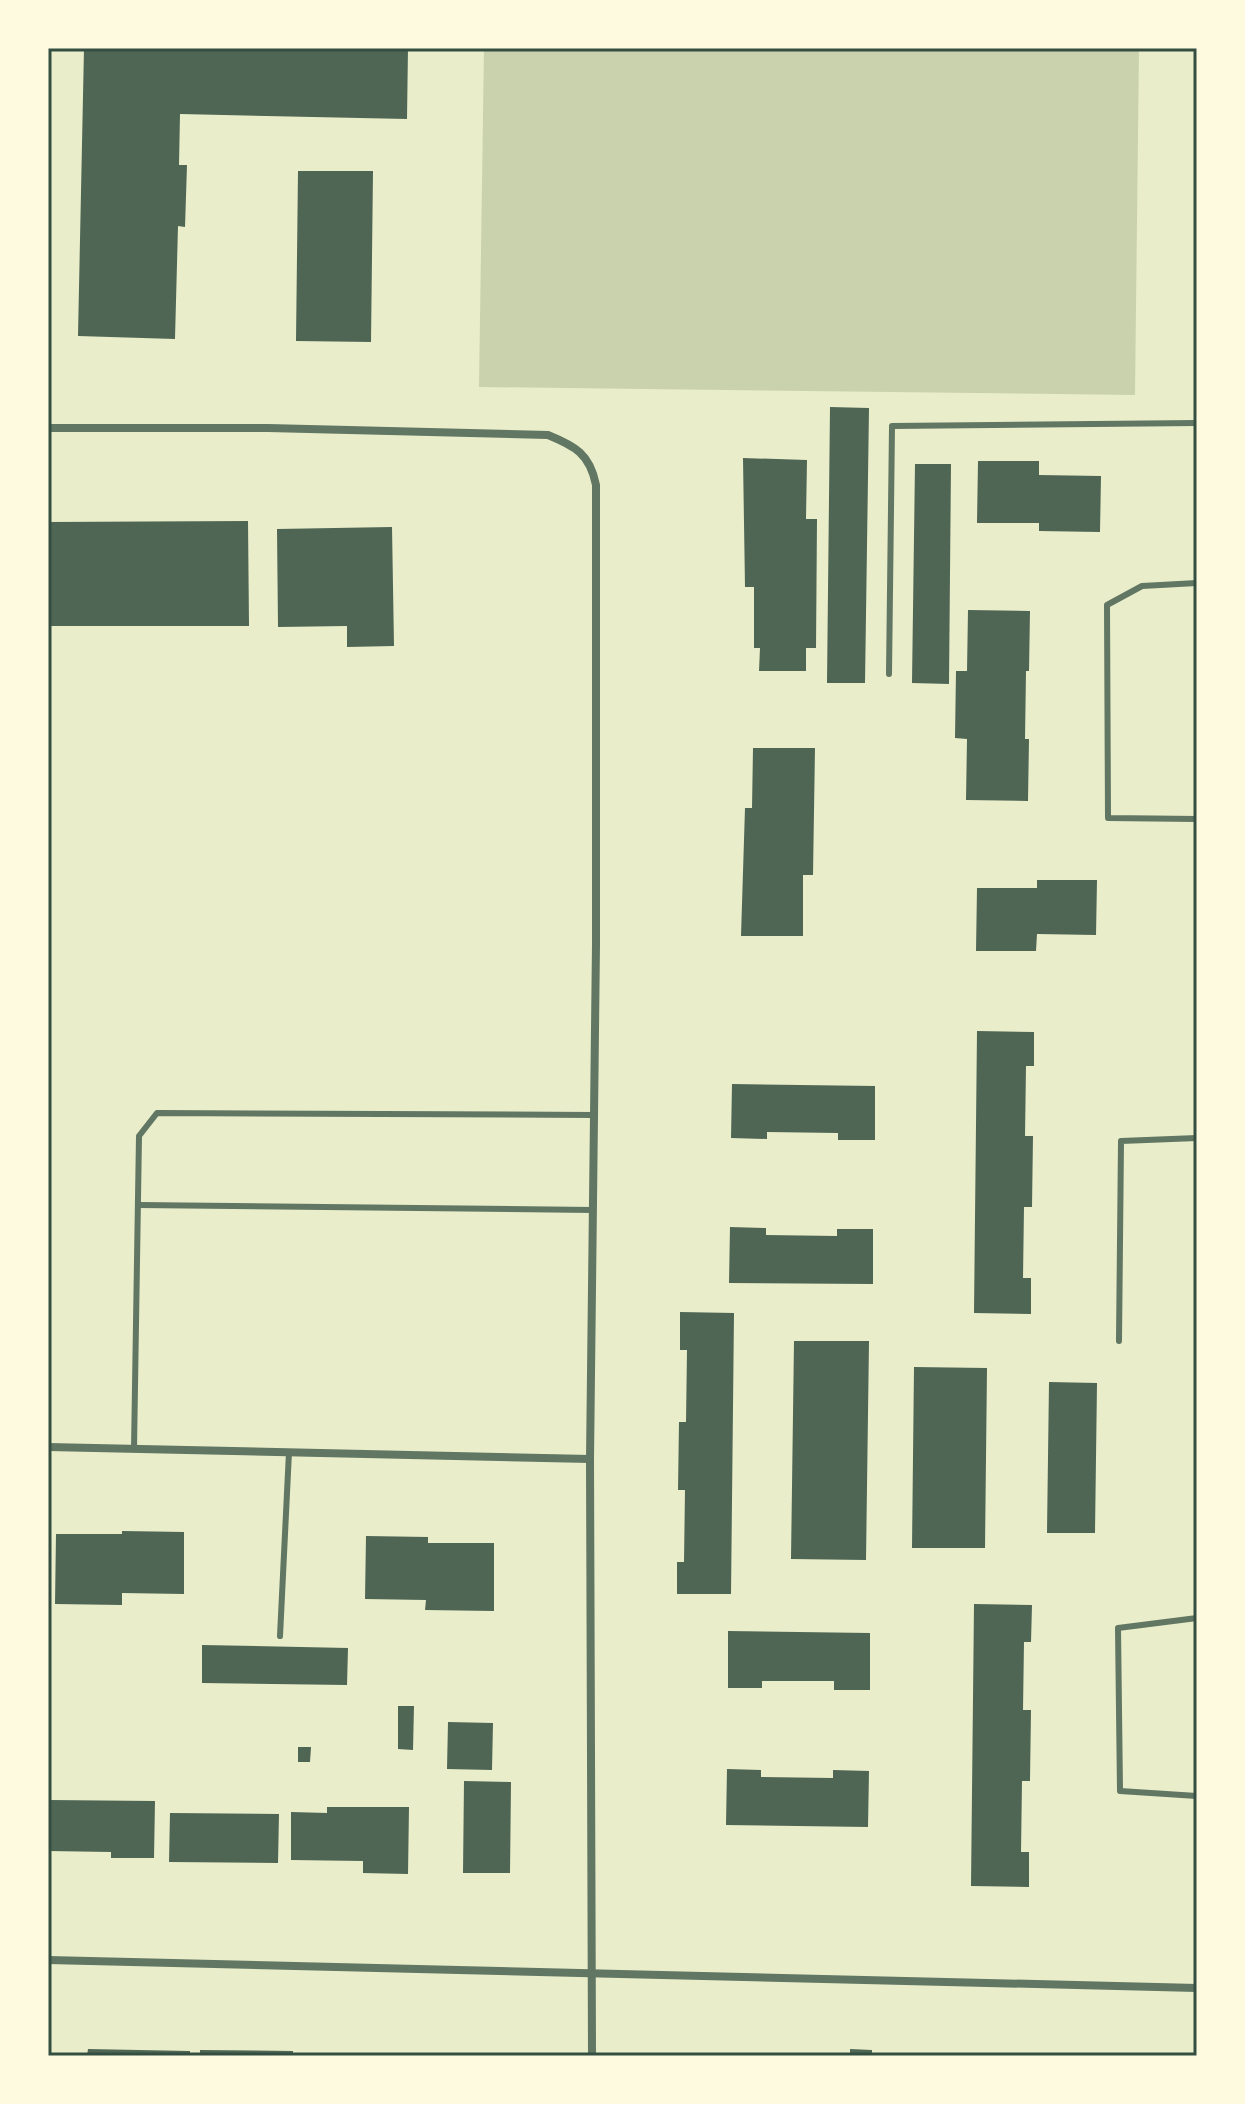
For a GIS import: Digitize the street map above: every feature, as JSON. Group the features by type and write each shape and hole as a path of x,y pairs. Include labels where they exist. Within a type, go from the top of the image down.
{"street":[{"path":"48,428 268,428 548,435 576,447 593,469 596,485 590,1459 592,2056"},
{"path":"48,1447 590,1459"},
{"path":"48,1960 1197,1988"}],"lane":[{"path":"889,674 892,426 1197,423"},
{"path":"1197,583 1142,586 1107,605 1107,636 1108,818 1197,819"},
{"path":"134,1449 139,1136 157,1113 594,1115"},
{"path":"1119,1341 1121,1141 1197,1138"},
{"path":"138,1205 593,1210"},
{"path":"280,1636 289,1452"},
{"path":"1197,1618 1118,1628 1120,1791 1197,1796"}],"green space":[{"path":"484,48 1139,48 1135,395 479,387"}],"building":[{"path":"84,48 408,48 407,119 180,114 179,165 187,165 185,227 178,226 175,339 78,336"},
{"path":"298,171 373,171 371,342 296,341"},
{"path":"830,407 869,408 865,683 827,683"},
{"path":"743,458 807,460 806,519 817,519 816,648 806,648 806,671 759,671 760,648 754,648 754,587 745,587"},
{"path":"978,461 1039,461 1039,475 1101,476 1100,532 1039,531 1039,523 977,523"},
{"path":"915,464 951,464 949,684 912,683"},
{"path":"248,521 249,626 48,626 48,522"},
{"path":"392,527 394,646 347,647 347,626 278,627 277,529"},
{"path":"968,610 1030,611 1025,739 1029,739 1028,801 966,800 967,739 955,738 956,671 967,671"},
{"path":"753,748 815,748 813,875 803,875 803,936 741,936 745,808 752,808"},
{"path":"1037,880 1097,880 1096,935 1037,934 1036,951 976,951 977,888 1037,888"},
{"path":"977,1031 1034,1032 1034,1066 1026,1066 1025,1136 1033,1136 1032,1207 1024,1207 1023,1278 1031,1278 1031,1314 974,1313"},
{"path":"732,1084 875,1086 875,1140 838,1140 838,1133 767,1132 767,1139 731,1138"},
{"path":"730,1227 766,1228 766,1235 837,1236 837,1229 873,1229 873,1284 729,1283"},
{"path":"680,1312 734,1313 731,1594 677,1594 677,1562 684,1562 685,1490 678,1490 679,1422 686,1422 687,1350 680,1350"},
{"path":"794,1341 869,1341 866,1560 791,1559"},
{"path":"914,1367 987,1368 985,1548 912,1548"},
{"path":"1049,1382 1097,1383 1095,1533 1047,1533"},
{"path":"122,1531 184,1532 184,1594 122,1593 122,1605 55,1604 56,1534 122,1534"},
{"path":"366,1536 428,1537 428,1543 494,1543 494,1611 425,1610 426,1600 365,1599"},
{"path":"974,1604 1032,1605 1031,1642 1024,1642 1023,1710 1031,1710 1030,1781 1022,1781 1021,1852 1029,1852 1029,1887 971,1886"},
{"path":"728,1631 870,1633 870,1690 834,1690 834,1681 762,1681 762,1688 728,1688"},
{"path":"202,1645 348,1648 347,1685 202,1683"},
{"path":"398,1706 414,1706 413,1750 398,1749"},
{"path":"448,1722 493,1723 492,1770 447,1769"},
{"path":"298,1747 311,1747 310,1762 298,1762"},
{"path":"727,1769 761,1770 761,1777 833,1778 833,1770 869,1771 868,1827 726,1825"},
{"path":"464,1781 511,1782 510,1873 463,1873"},
{"path":"49,1800 155,1801 154,1858 111,1858 111,1852 48,1851"},
{"path":"327,1807 409,1807 408,1874 363,1873 363,1861 291,1860 291,1812 327,1813"},
{"path":"170,1813 279,1814 278,1863 169,1862"},
{"path":"88,2049 190,2051 190,2056 87,2056"},
{"path":"850,2049 872,2050 872,2056 850,2056"},
{"path":"200,2050 293,2051 293,2056 200,2056"},
{"path":"305,2053 329,2053 329,2056 305,2056"}]}
